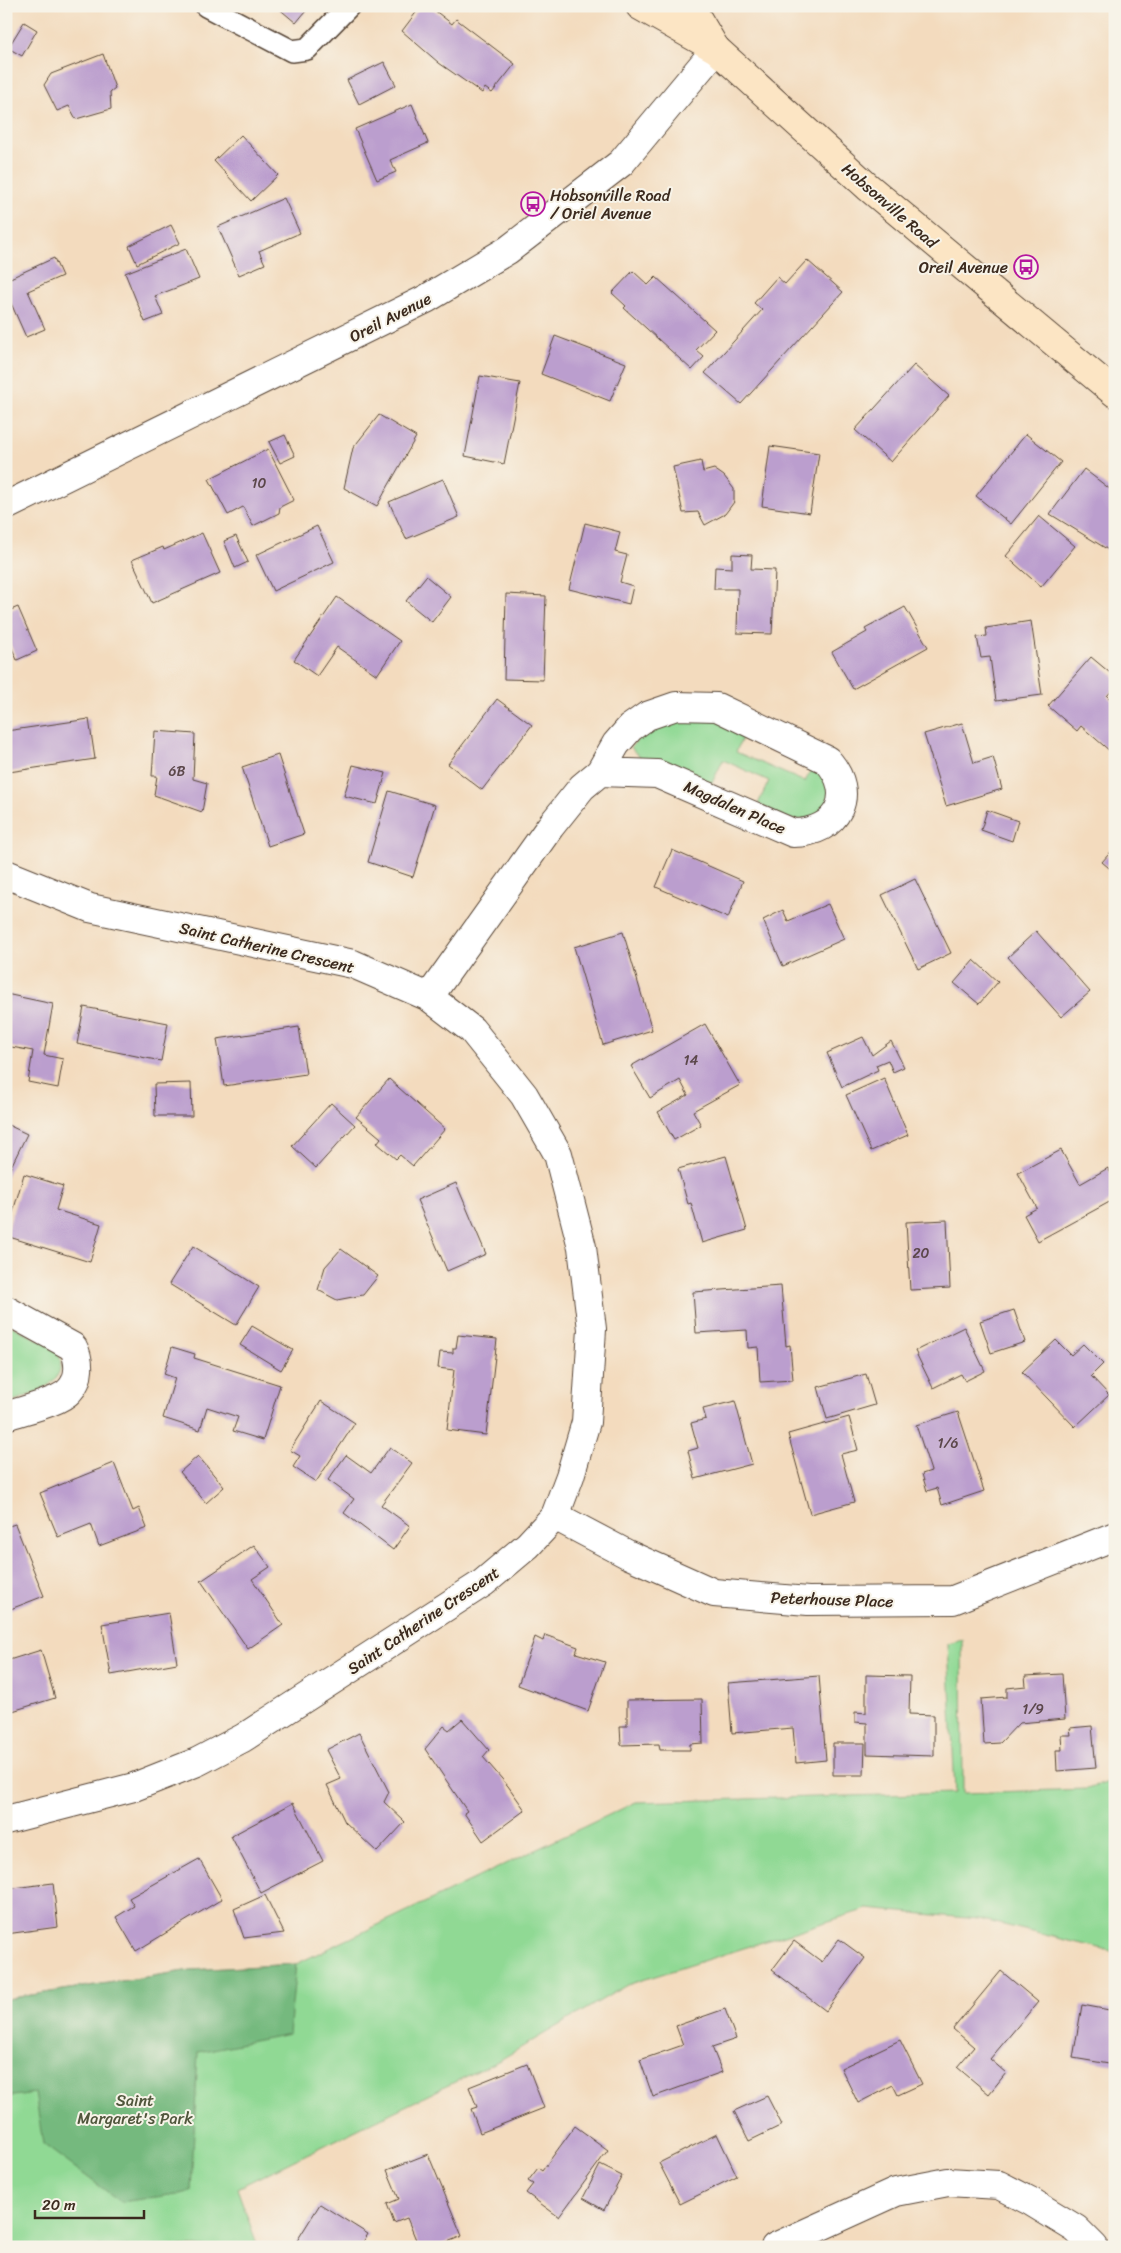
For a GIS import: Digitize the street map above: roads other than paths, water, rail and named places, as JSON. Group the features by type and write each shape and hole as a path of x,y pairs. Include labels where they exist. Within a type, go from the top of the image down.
{"main road":[{"name":"Hobsonville Road","path":"640,6 716,49 868,187 1115,393"},
{"name":"Hobsonville Road","path":"690,6 716,49"}],"street":[{"name":"Oreil Avenue","path":"6,506 426,300 508,250 621,164 716,49"},
{"name":"Magdalen Place","path":"429,997 550,827 582,787 600,772 616,744 630,728 647,716 676,706 718,707 827,760 836,770 842,785 842,797 833,819 820,829 808,833 793,833 657,774 600,772"},
{"name":"Saint Catherine Crescent","path":"6,874 90,908 353,964 429,997 472,1030 524,1095 558,1154 582,1247 592,1329 586,1422 570,1476 555,1516 528,1545 483,1583 243,1738 198,1762 134,1787 6,1820"},
{"path":"6,1310 73,1347 78,1356 79,1370 70,1391 53,1400 6,1416"},
{"name":"Peterhouse Place","path":"555,1516 627,1554 714,1593 808,1601 953,1600 1115,1536"},
{"path":"775,2247 896,2192 948,2182 999,2185 1030,2200 1076,2229 1094,2247"}],"lane":[{"path":"206,6 292,51 307,49 349,6"}],"place":[{"name":"Hobsonville Road / Oriel Avenue","path":"533,204"},
{"name":"Oreil Avenue","path":"1026,267"}],"park label":[{"name":"Saint Margaret's Park","path":"135,2109"}]}
